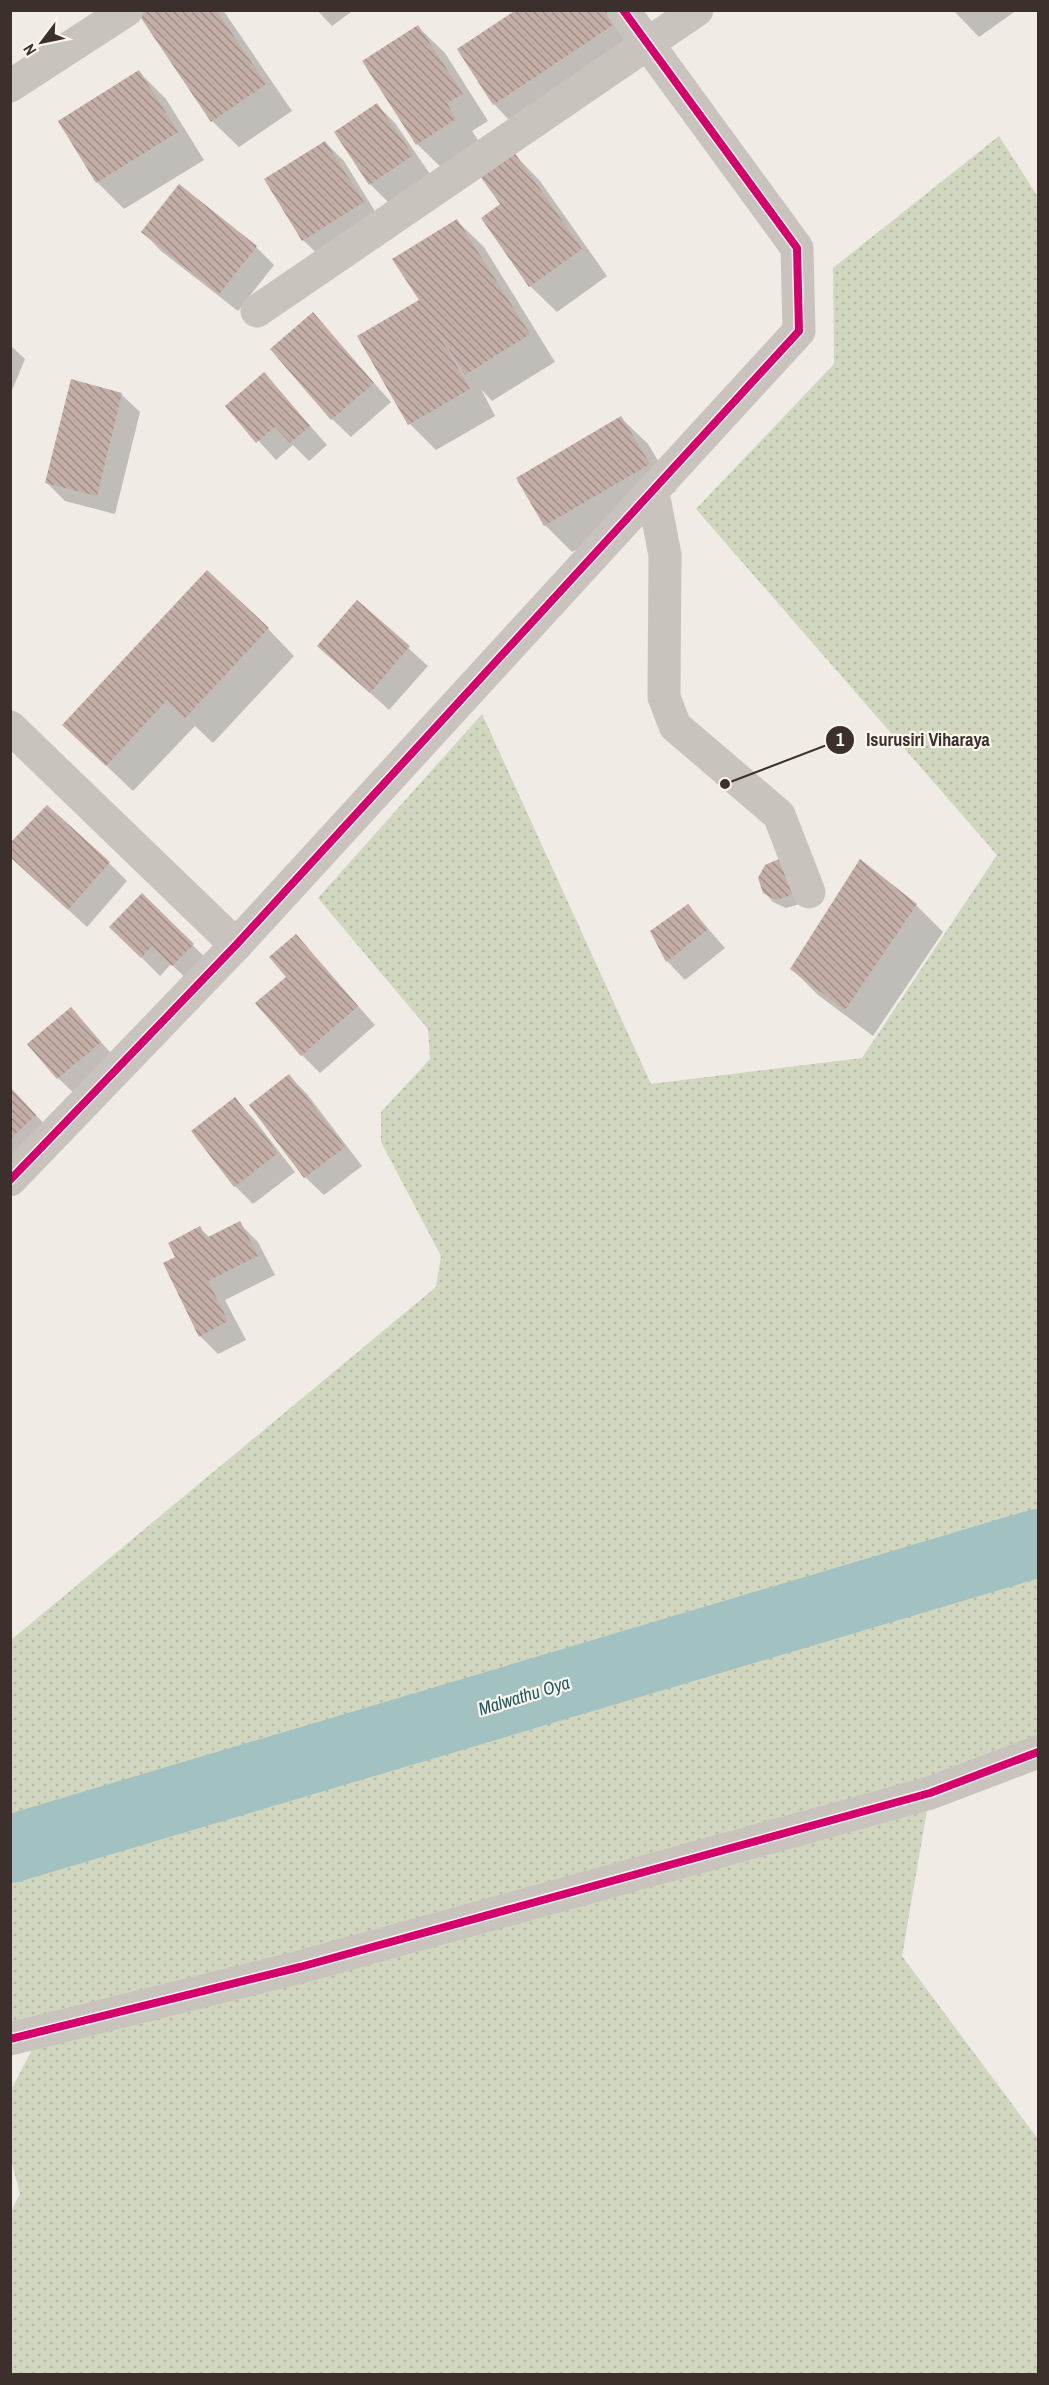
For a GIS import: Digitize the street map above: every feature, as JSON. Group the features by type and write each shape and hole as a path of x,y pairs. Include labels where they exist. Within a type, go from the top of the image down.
{"street":[{"path":"10,86 127,10"},
{"path":"10,1180 236,945 800,331 797,248 623,10"},
{"path":"257,311 648,46 697,10"},
{"path":"653,493 665,555 664,697 675,726 779,815 809,892"},
{"path":"10,727 236,945"},
{"path":"10,2039 300,1967 930,1793 1038,1752"}],"green space":[{"path":"999,136 1038,197 1038,1750 930,1793 902,1956 1038,2139 1038,2374 11,2374 10,2213 20,2194 11,2160 11,2090 40,2034 11,2039 11,1640 436,1287 441,1256 381,1142 381,1112 430,1059 428,1029 318,898 482,714 651,1084 862,1058 997,855 696,509 834,364 833,268"}],"building":[{"path":"146,10 216,10 266,84 211,122 139,15"},
{"path":"516,10 607,10 616,23 493,105 457,49"},
{"path":"418,25 463,94 447,103 456,119 416,145 362,61"},
{"path":"139,70 178,132 96,183 58,121"},
{"path":"377,103 413,155 369,185 334,132"},
{"path":"325,141 364,202 302,241 264,179"},
{"path":"514,152 582,249 529,287 481,218 500,204 480,176"},
{"path":"179,184 257,246 219,294 141,232"},
{"path":"457,219 530,334 465,375 431,321 470,389 408,425 357,336 419,300 392,259"},
{"path":"313,312 374,383 331,420 270,349"},
{"path":"264,372 310,426 290,443 275,427 256,443 225,406"},
{"path":"71,379 122,393 97,496 45,483"},
{"path":"621,416 650,464 544,526 516,478"},
{"path":"207,570 269,628 185,718 167,700 106,766 62,725"},
{"path":"357,600 410,646 370,693 317,646"},
{"path":"47,805 110,862 68,910 10,857 10,843"},
{"path":"779,859 798,881 791,895 776,900 763,893 758,878 765,865"},
{"path":"860,859 917,904 845,1010 790,969"},
{"path":"142,893 194,944 172,966 152,946 141,958 109,927"},
{"path":"688,904 708,929 666,962 650,931"},
{"path":"296,934 358,1006 301,1056 255,1003 286,977 269,957"},
{"path":"71,1007 101,1042 57,1079 27,1044"},
{"path":"289,1074 345,1147 304,1178 249,1105"},
{"path":"10,1087 36,1115 10,1139"},
{"path":"235,1097 278,1153 234,1187 191,1131"},
{"path":"240,1221 258,1256 208,1281 228,1321 199,1337 163,1263 175,1257 168,1243 200,1226 206,1238"}],"waterway":[{"name":"Malwathu Oya","path":"10,1849 1038,1543"}],"cycle path":[{"path":"10,1180 236,945 799,331 797,248 623,10"},
{"path":"10,2039 300,1967 930,1793 1038,1752"}],"place":[{"name":"Isurusiri Viharaya","path":"725,784"}]}
